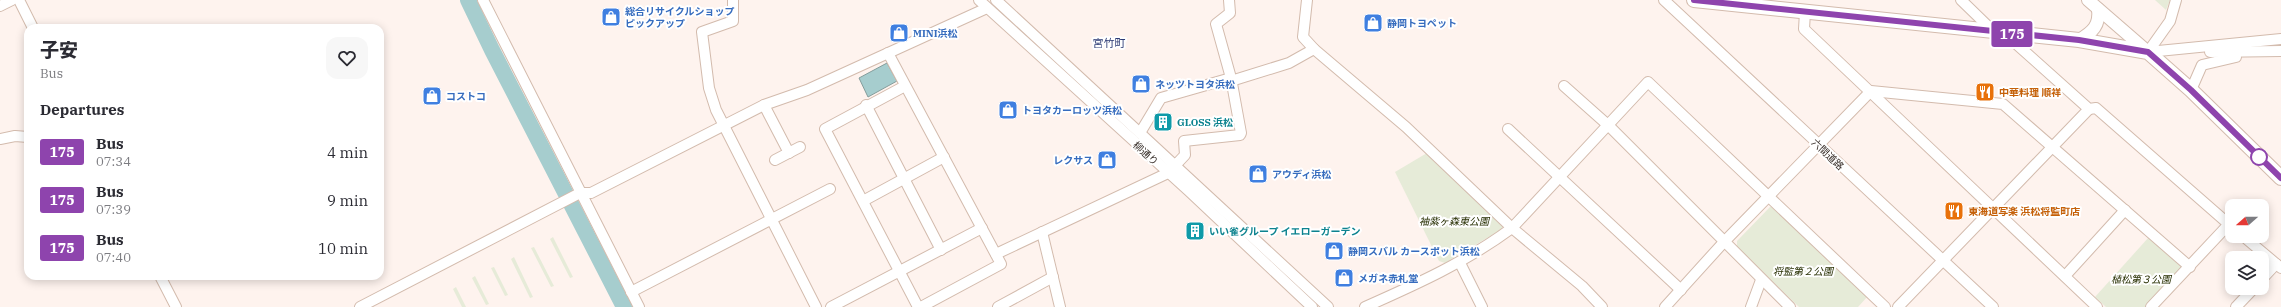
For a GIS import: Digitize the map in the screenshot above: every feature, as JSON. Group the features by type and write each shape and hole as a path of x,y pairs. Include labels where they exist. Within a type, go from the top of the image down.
{"highway":[{"path":"1694,0 1741,2 1805,12 2079,40 2148,52 2191,90 2281,178"}],"main road":[{"path":"2088,0 2148,52"},
{"path":"2079,40 2092,32 2097,26 2099,18 2098,9"}],"street":[{"path":"0,6 12,0"},
{"path":"19,0 31,24"},
{"path":"483,0 577,194 639,307"},
{"path":"733,0 733,21 702,32 710,94 723,126 816,307"},
{"name":"柳通り","path":"979,0 1312,307"},
{"name":"柳通り","path":"996,0 1328,307"},
{"path":"996,254 1168,173 1185,155 1184,141 1240,135 1241,133 1231,80 1216,24 1230,13 1229,0"},
{"path":"1306,0 1303,37 1314,49 1406,127 1512,228 1582,286 1602,307"},
{"name":"六間道路","path":"1664,0 1993,307"},
{"path":"1962,0 2089,109"},
{"path":"2148,52 2170,21 2176,0"},
{"path":"360,307 577,194 591,193 764,105 807,90 987,8"},
{"path":"1805,12 1804,29 2097,307"},
{"path":"2148,52 2281,39"},
{"path":"1140,132 1162,98 1289,63 1314,49"},
{"path":"2148,52 2281,51"},
{"path":"2191,90 2202,65 2216,60 2262,52"},
{"path":"888,53 1001,264 921,307"},
{"path":"1365,307 1460,263 1512,228 1609,126 1648,82 1885,307"},
{"path":"905,86 825,129 918,307"},
{"path":"1564,86 1609,126 1723,243 1790,307"},
{"path":"1665,307 1723,243 1871,91"},
{"path":"1871,91 1999,103 2053,147 2190,267"},
{"path":"764,105 789,153"},
{"path":"866,106 942,250"},
{"path":"1898,307 2089,109 2096,108 2225,221"},
{"path":"1508,129 1681,290"},
{"path":"0,139 15,136 24,137"},
{"path":"775,160 800,147"},
{"path":"863,201 944,157"},
{"path":"631,292 830,189"},
{"path":"2065,276 2125,210"},
{"path":"835,306 982,228"},
{"path":"2151,307 2225,230"},
{"path":"1042,232 1060,307"},
{"path":"2251,243 2278,266 2269,273"},
{"path":"1460,263 1482,307"},
{"path":"998,307 1053,277"},
{"path":"162,280 176,307"},
{"path":"1751,307 1761,280"},
{"path":"2236,307 2247,295"}],"green space":[{"path":"2155,0 2170,0 2166,10"},
{"name":"袖紫ヶ森東公園","path":"1427,153 1503,224 1502,229 1445,263 1439,261 1395,172"},
{"name":"将監第２公園","path":"1776,206 1868,296 1858,307 1799,307 1737,247 1737,241 1770,207"},
{"path":"553,237 573,277 570,278 550,239"},
{"name":"植松第３公園","path":"2149,237 2181,266 2181,269 2147,307 2106,307 2095,297"},
{"path":"534,247 554,286 551,287 531,248"},
{"path":"514,257 533,297 530,298 511,259"},
{"path":"494,267 508,295 505,296 491,268"},
{"path":"475,276 489,304 486,305 472,278"},
{"path":"456,287 466,307 462,307 453,289"}],"water":[{"path":"887,63 897,81 868,97 859,78"}],"waterway":[{"path":"468,0 492,50 624,307"}],"bus line":[{"name":"175","path":"1694,0 2079,40 2148,52 2191,90 2281,178"}],"place":[{"name":"総合リサイクルショップ ピックアップ","path":"611,17"},
{"name":"静岡トヨペット","path":"1373,23"},
{"name":"MINI浜松","path":"899,33"},
{"name":"ネッツトヨタ浜松","path":"1141,84"},
{"name":"中華料理 順祥","path":"1985,92"},
{"name":"コストコ","path":"432,96"},
{"name":"トヨタカーロッツ浜松","path":"1008,110"},
{"name":"GLOSS 浜松","path":"1163,122"},
{"name":"レクサス","path":"1107,160"},
{"name":"アウディ浜松","path":"1258,174"},
{"name":"東海道写楽 浜松将監町店","path":"1954,211"},
{"name":"いい雀グループ イエローガーデン","path":"1195,231"},
{"name":"静岡スバル カースポット浜松","path":"1334,251"},
{"name":"メガネ赤札堂","path":"1344,278"}],"district":[{"name":"宮竹町","path":"1109,43"}]}
